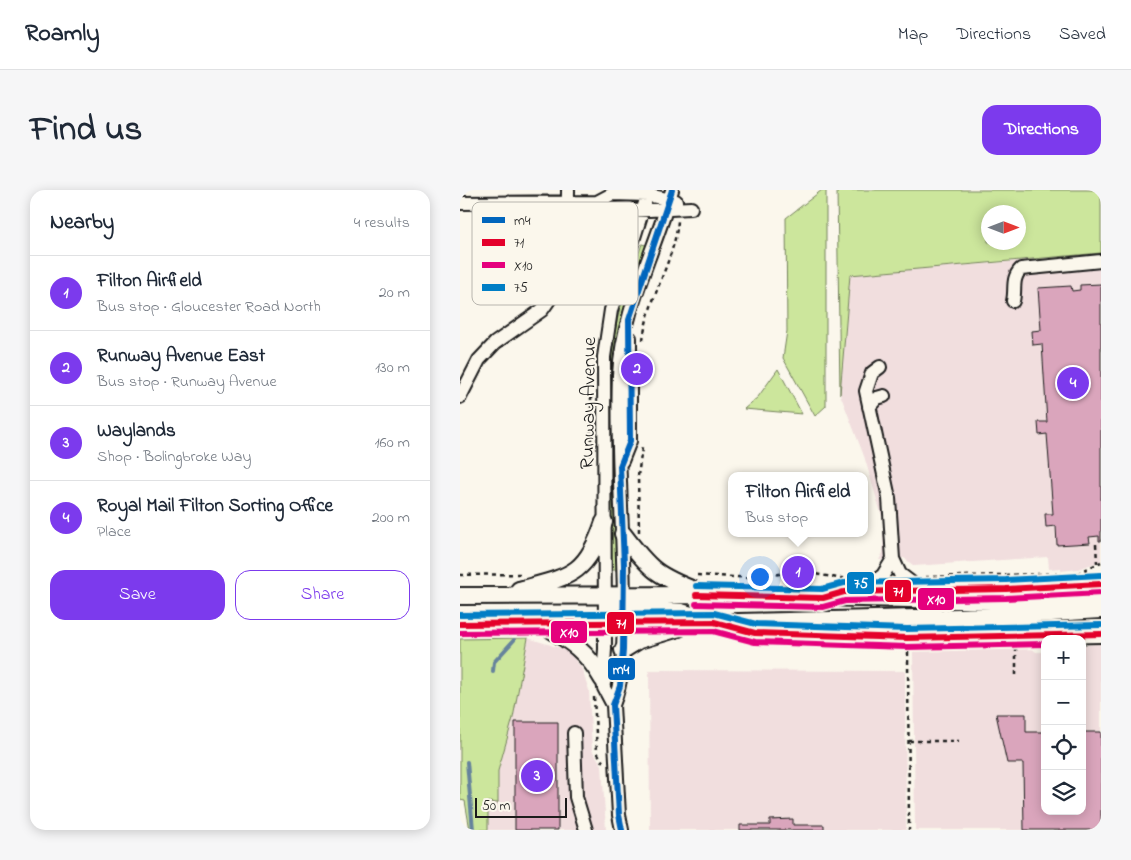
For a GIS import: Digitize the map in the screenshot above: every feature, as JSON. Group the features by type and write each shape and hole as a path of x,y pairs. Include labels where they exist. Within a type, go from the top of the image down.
{"main road":[{"path":"497,596 562,578 576,572 592,552 604,522"},
{"path":"631,536 653,570 671,581 706,596"},
{"path":"822,598 862,585 1101,584"},
{"path":"460,596 604,595 624,609 696,623"},
{"path":"623,650 640,640 696,623 1002,608 1101,595"},
{"path":"460,624 605,624 624,609 706,596 822,598 1002,608 1101,610"},
{"path":"624,609 681,612 756,633 988,638 1101,634"},
{"path":"542,624 579,647 592,662 598,685"}],"street":[{"path":"475,202 568,196 597,202 612,194 648,192 670,199"},
{"name":"Runway Avenue","path":"638,226 648,192"},
{"path":"638,211 643,211 670,199"},
{"name":"Runway Avenue","path":"638,293 670,199"},
{"path":"1013,301 1015,274 1021,269 1101,261"},
{"path":"460,397 479,360 495,343 542,310 545,305"},
{"name":"Runway Avenue","path":"598,685 605,624 605,343 613,305"},
{"name":"Runway Avenue","path":"612,706 620,686 624,609 631,536 620,466 620,368 629,320 634,305"},
{"path":"880,368 872,373 866,391 888,498 894,558 904,579 922,584"},
{"path":"869,407 878,398 884,396"},
{"path":"874,428 887,424"},
{"path":"862,585 883,575 894,558"},
{"path":"598,685 604,688 612,706 618,815 622,830"},
{"path":"574,733 576,797 586,830"}],"path":[{"path":"643,340 650,312 677,234"},
{"path":"590,390 591,460"},
{"path":"631,536 642,444"},
{"path":"1096,544 1097,563"},
{"path":"922,584 929,578 1078,573 1101,562"},
{"path":"692,575 754,578 786,573 809,573 838,578 862,585"},
{"path":"460,575 522,574"},
{"path":"1016,647 1016,675"},
{"path":"908,648 910,830"},
{"path":"598,685 597,752 605,765"},
{"path":"909,741 959,741"}],"shaded area":[{"path":"1101,254 1101,561 1078,569 1061,571 1061,568 1049,569 1048,557 914,566 904,558 879,560 883,553 883,520 864,456 840,394 850,275"},
{"path":"528,638 567,650 581,667 589,690 592,750 602,765 606,830 488,830 488,802 498,803 498,771 513,718"},
{"path":"1101,644 1101,830 915,830 913,650 1031,648 1036,652 1041,652 1041,815 1086,815 1086,645"},
{"path":"649,670 905,671 906,830 650,830"}],"green space":[{"path":"822,190 826,190 826,406 815,416 783,358 787,331 786,218"},
{"path":"837,190 1101,190 1101,253 850,275 840,394"},
{"path":"642,244 649,246 638,275 638,256"},
{"path":"621,305 628,305 618,570 609,570 612,347"},
{"path":"778,369 802,414 744,409 758,397"},
{"path":"528,638 513,718 498,771 498,803 488,802 488,830 470,830 465,801 460,800 460,639"}],"building":[{"path":"1101,284 1101,541 1099,541 1099,536 1089,537 1090,543 1057,545 1056,526 1046,527 1045,514 1053,514 1047,434 1039,435 1038,422 1047,422 1042,344 1033,345 1032,331 1041,330 1038,288 1071,286 1072,291 1080,290 1080,285"},
{"path":"996,714 1026,714 1026,732 1041,732 1041,815 1086,815 1086,732 1101,732 1101,830 1024,830 1023,763 1007,763"},
{"path":"515,722 558,722 558,830 515,830"},
{"path":"793,819 793,825 824,825 824,830 740,830 740,825 770,825 770,820"}],"waterway":[{"path":"493,671 494,662 514,640"},
{"path":"467,762 473,830"}],"transit line":[{"name":"m4","path":"638,293 672,190"},
{"name":"m4","path":"622,830 619,815 613,705 620,686 623,650 624,565 620,466 630,441 629,320 634,305"},
{"name":"75","path":"696,586 822,589 844,583 1006,580 1101,575"},
{"name":"71","path":"696,595 823,598 844,592 1006,589 1101,584"},
{"name":"X10","path":"696,604 823,607 845,601 1006,598 1101,593"},
{"name":"75","path":"460,615 714,613 756,624 907,629 1101,625"},
{"name":"71","path":"460,624 714,622 755,633 907,638 1101,634"},
{"name":"X10","path":"460,633 713,631 755,642 907,647 1041,644"}],"place":[{"name":"Runway Avenue East","path":"637,369"},
{"name":"Royal Mail Filton Sorting Office","path":"1073,383"},
{"name":"Filton Airfield","path":"798,572"},
{"name":"Waylands","path":"537,776"}]}
